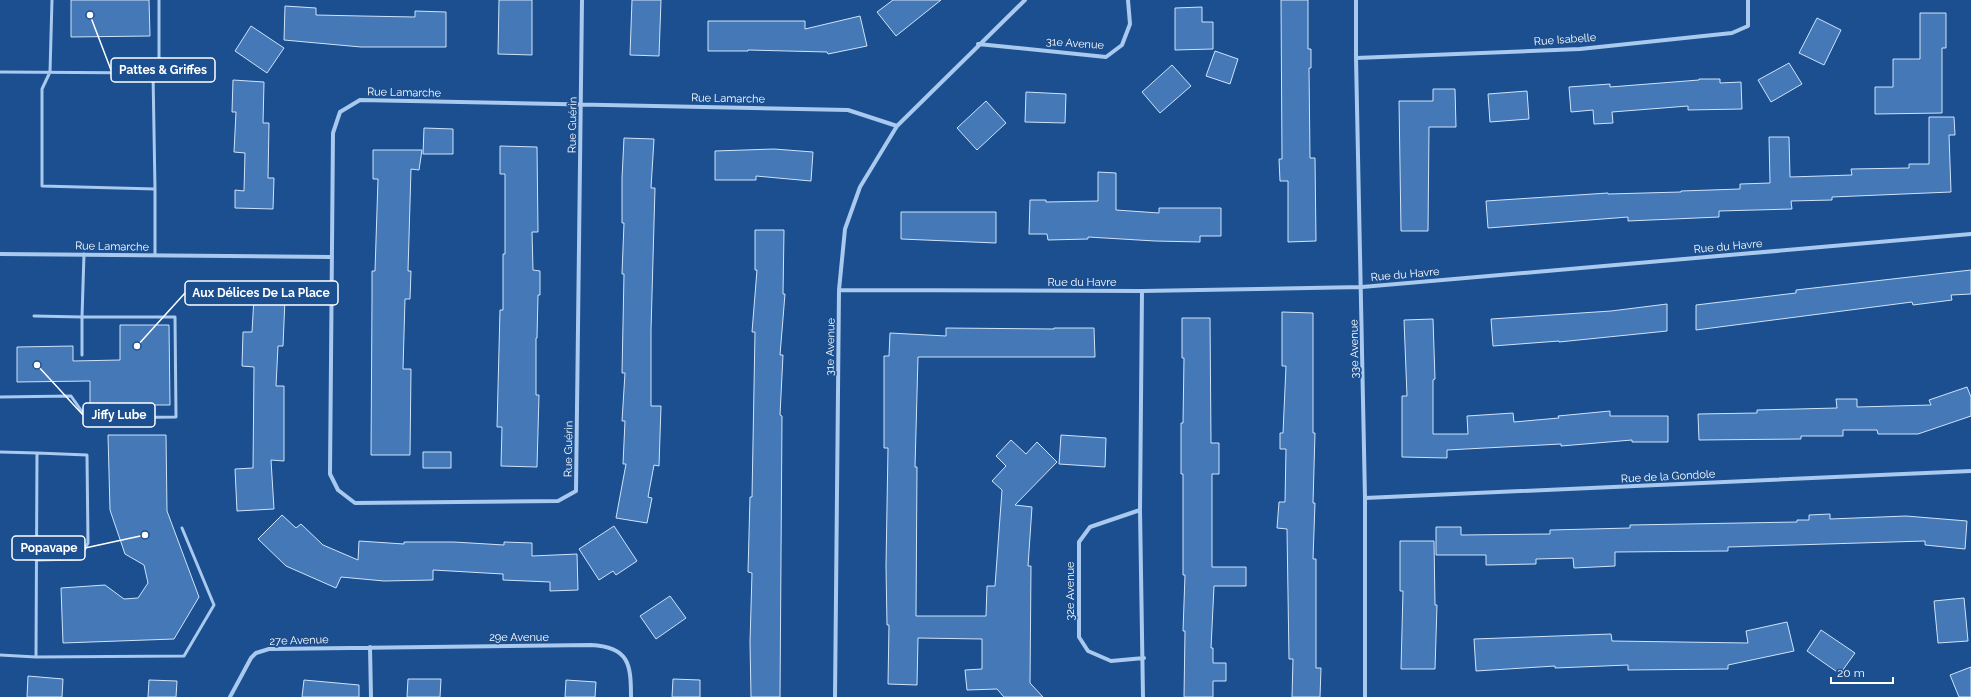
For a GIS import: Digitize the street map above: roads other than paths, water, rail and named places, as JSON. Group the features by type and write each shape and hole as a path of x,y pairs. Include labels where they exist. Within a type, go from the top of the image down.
{"street":[{"name":"Rue Guérin","path":"331,257 330,474 338,490 355,503 558,501 576,491 582,104 582,0"},
{"name":"31e Avenue","path":"835,697 839,290 845,229 860,187 897,126 1024,0"},
{"name":"31e Avenue","path":"978,44 1106,57 1122,45 1130,24 1128,0"},
{"name":"33e Avenue","path":"1356,0 1365,498 1365,697"},
{"name":"Rue Isabelle","path":"1356,58 1580,48 1732,33 1748,26 1748,0"},
{"name":"Rue Lamarche","path":"0,254 331,257 333,133 340,112 360,100 848,110 897,126"},
{"name":"Rue du Havre","path":"839,290 1142,292 1362,287 1971,234"},
{"path":"1142,292 1140,510 1144,658 1143,697"},
{"name":"Rue de la Gondole","path":"1365,498 1971,471"},
{"name":"32e Avenue","path":"1140,510 1090,527 1079,542 1079,637 1088,651 1111,661 1144,658"},
{"name":"29e Avenue","path":"370,647 600,646 616,650 627,661 630,677 631,697"},
{"path":"370,647 371,697"},
{"name":"27e Avenue","path":"230,697 251,658 261,650 370,647"}],"lane":[{"path":"52,0 50,72 42,89 42,186 155,189"},
{"path":"155,255 153,73 159,60 159,0"},
{"path":"0,72 153,73"},
{"path":"82,355 84,254"},
{"path":"0,397 71,396 83,413 97,418 176,417 175,317 34,316"},
{"path":"0,452 87,455 88,543 79,559 36,560"},
{"path":"36,657 37,453"},
{"path":"0,655 36,657 184,656 214,605 182,528"}],"place":[{"name":"Pattes & Griffes","path":"90,15"},
{"name":"Aux Délices De La Place","path":"137,346"},
{"name":"Jiffy Lube","path":"37,365"},
{"name":"Popavape","path":"145,535"}]}
